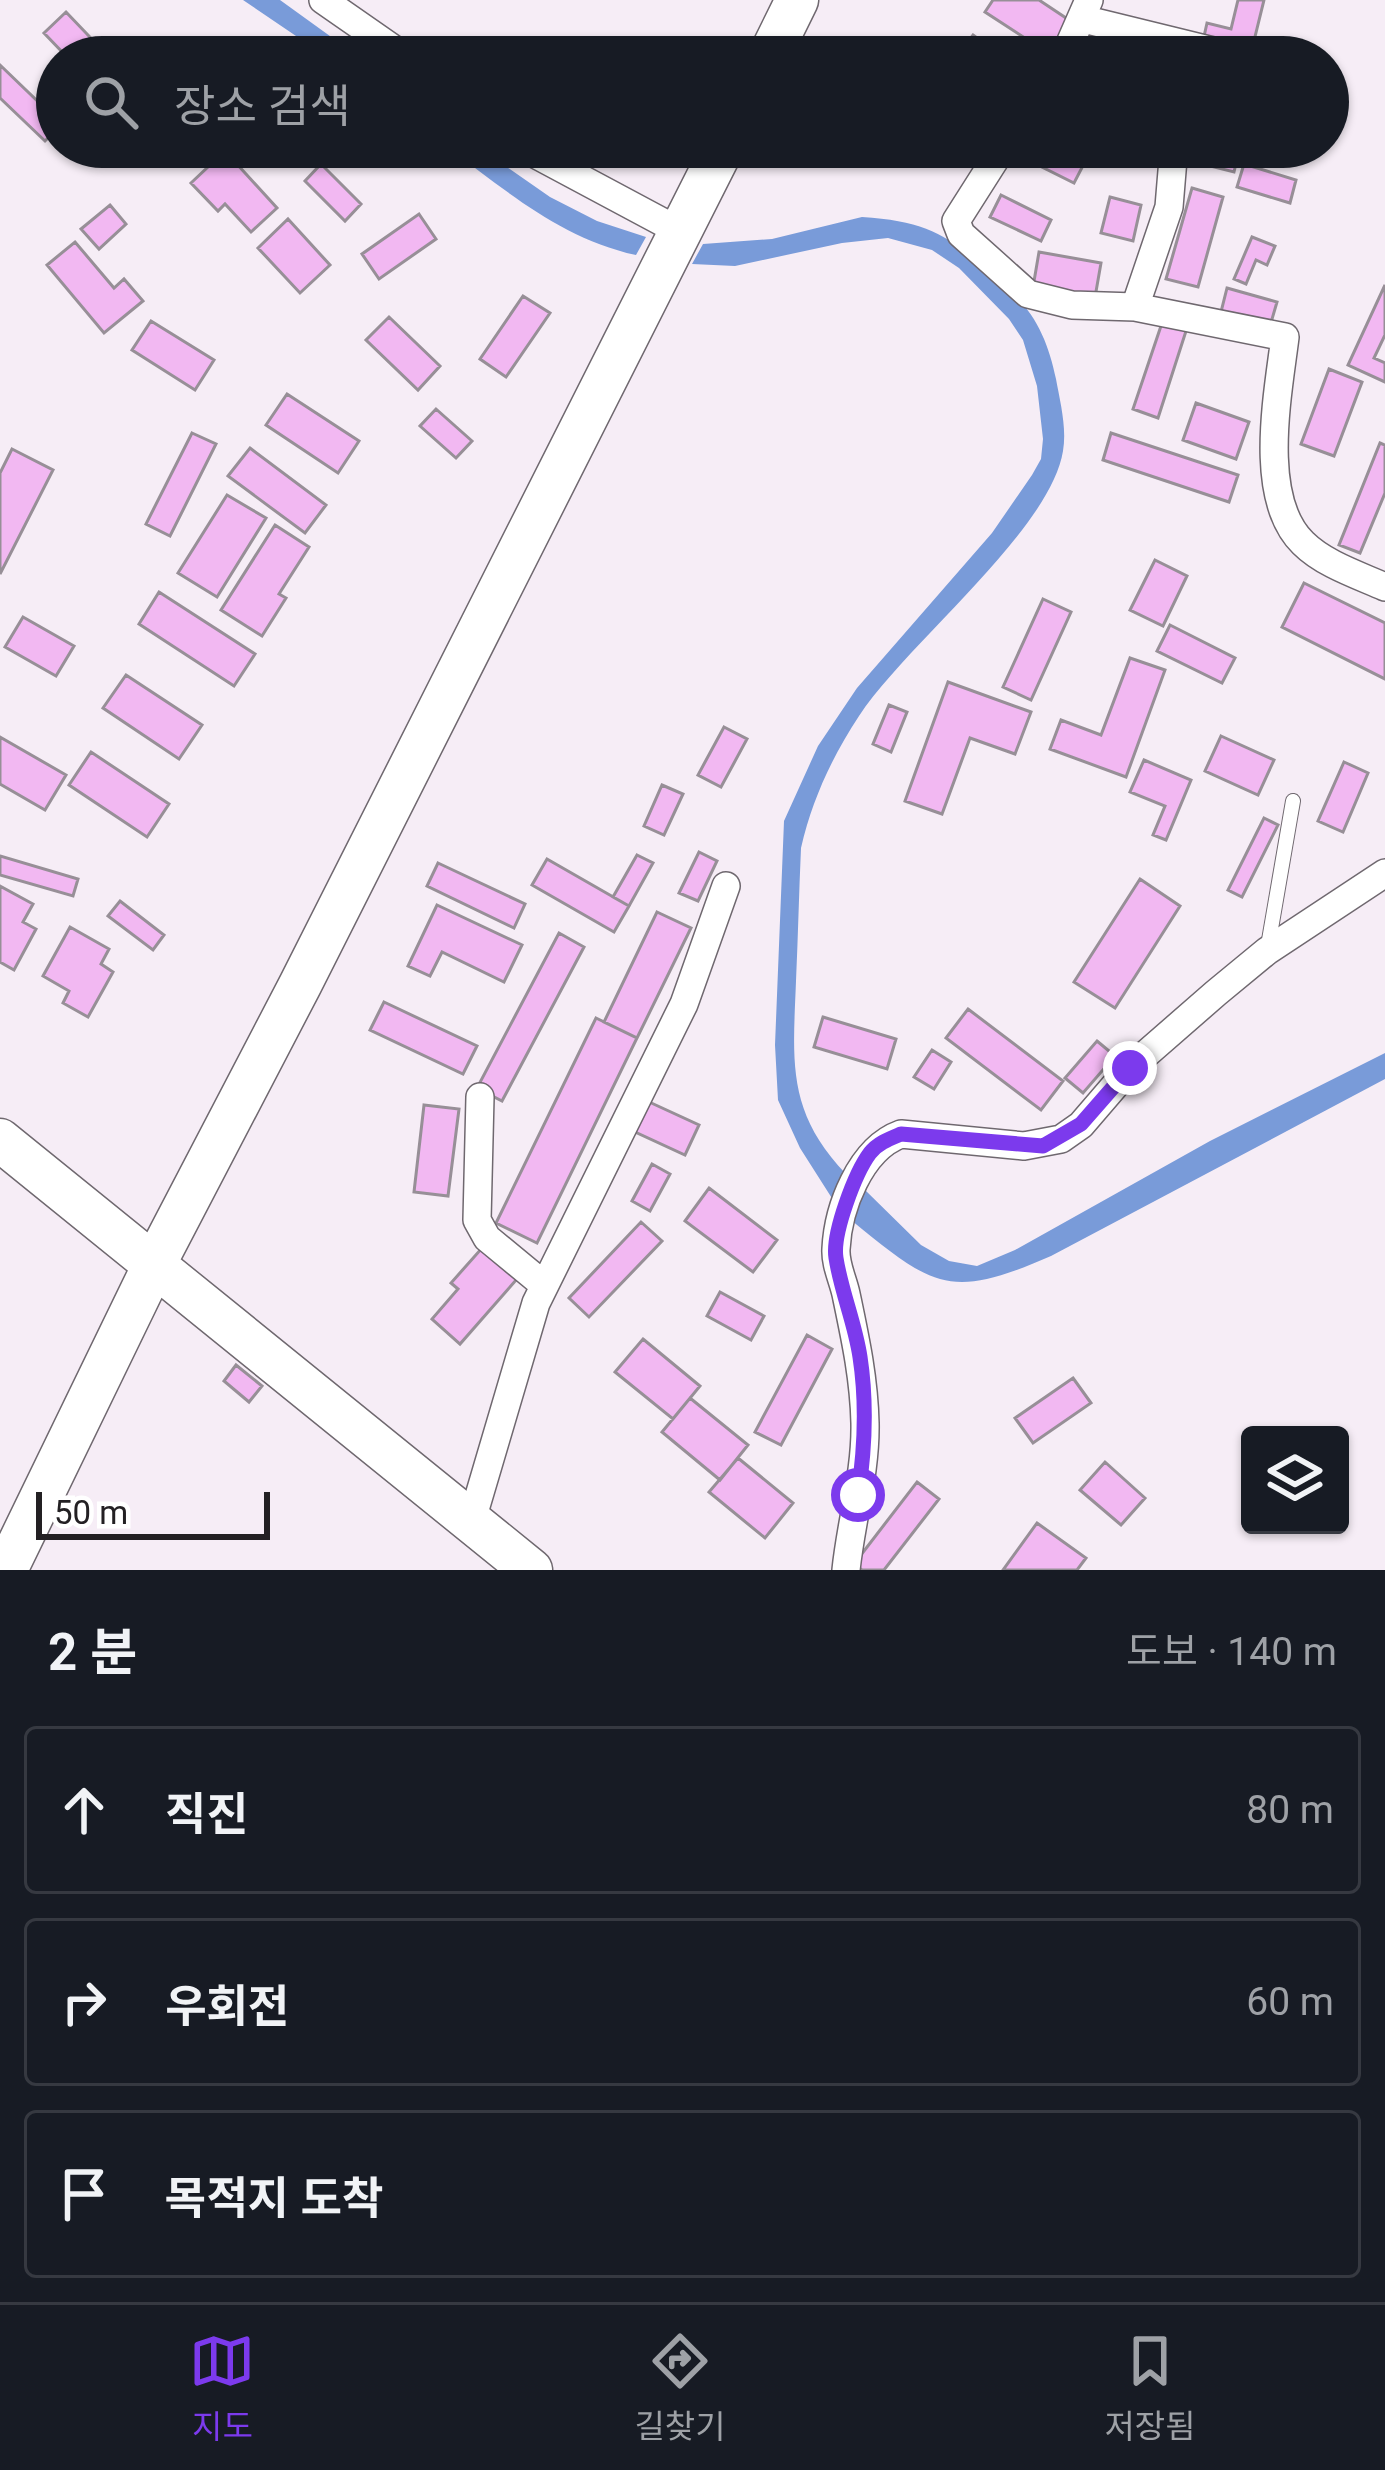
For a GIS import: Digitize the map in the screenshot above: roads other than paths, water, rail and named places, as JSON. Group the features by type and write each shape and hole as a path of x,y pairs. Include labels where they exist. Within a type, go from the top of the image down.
{"main road":[{"path":"779,36 797,0"},
{"path":"6,1570 153,1267 713,168"},
{"path":"0,1140 531,1570"}],"street":[{"path":"323,0 375,36"},
{"path":"1086,9 1152,36"},
{"path":"561,168 681,232"},
{"path":"989,168 956,221 961,234 1028,294 1072,305 1135,307 1285,337 1274,424 1276,475 1289,524 1304,544 1323,557 1385,587"},
{"path":"1135,307 1169,207 1172,168"},
{"path":"846,1570 865,1434 860,1353 835,1254 841,1218 870,1153 901,1134 1024,1146 1061,1139 1081,1124 1130,1068 1267,951 1385,873"},
{"path":"471,1522 500,1415 544,1285 684,1004 726,886"},
{"path":"480,1097 477,1220 487,1238 544,1285"}],"lane":[{"path":"1267,951 1293,801"}],"water":[{"path":"243,0 280,0 330,36 296,36"},
{"path":"476,168 508,168 597,221 646,237 636,255 583,237 536,211"},
{"path":"862,217 910,224 945,238 1020,301 1050,354 1064,442 1053,482 1033,516 859,716 824,779 806,830 801,848 795,1061 797,1084 812,1129 846,1174 835,1203 800,1148 778,1100 775,1045 784,821 818,746 857,688 992,533 1041,459 1043,439 1037,386 1023,340 959,268 932,250 888,238 735,266 692,264 703,244 772,239"},
{"path":"1385,1053 1385,1079 1017,1270 965,1282 944,1280 903,1260 851,1220 864,1189 921,1245 949,1261 977,1266"}]}
